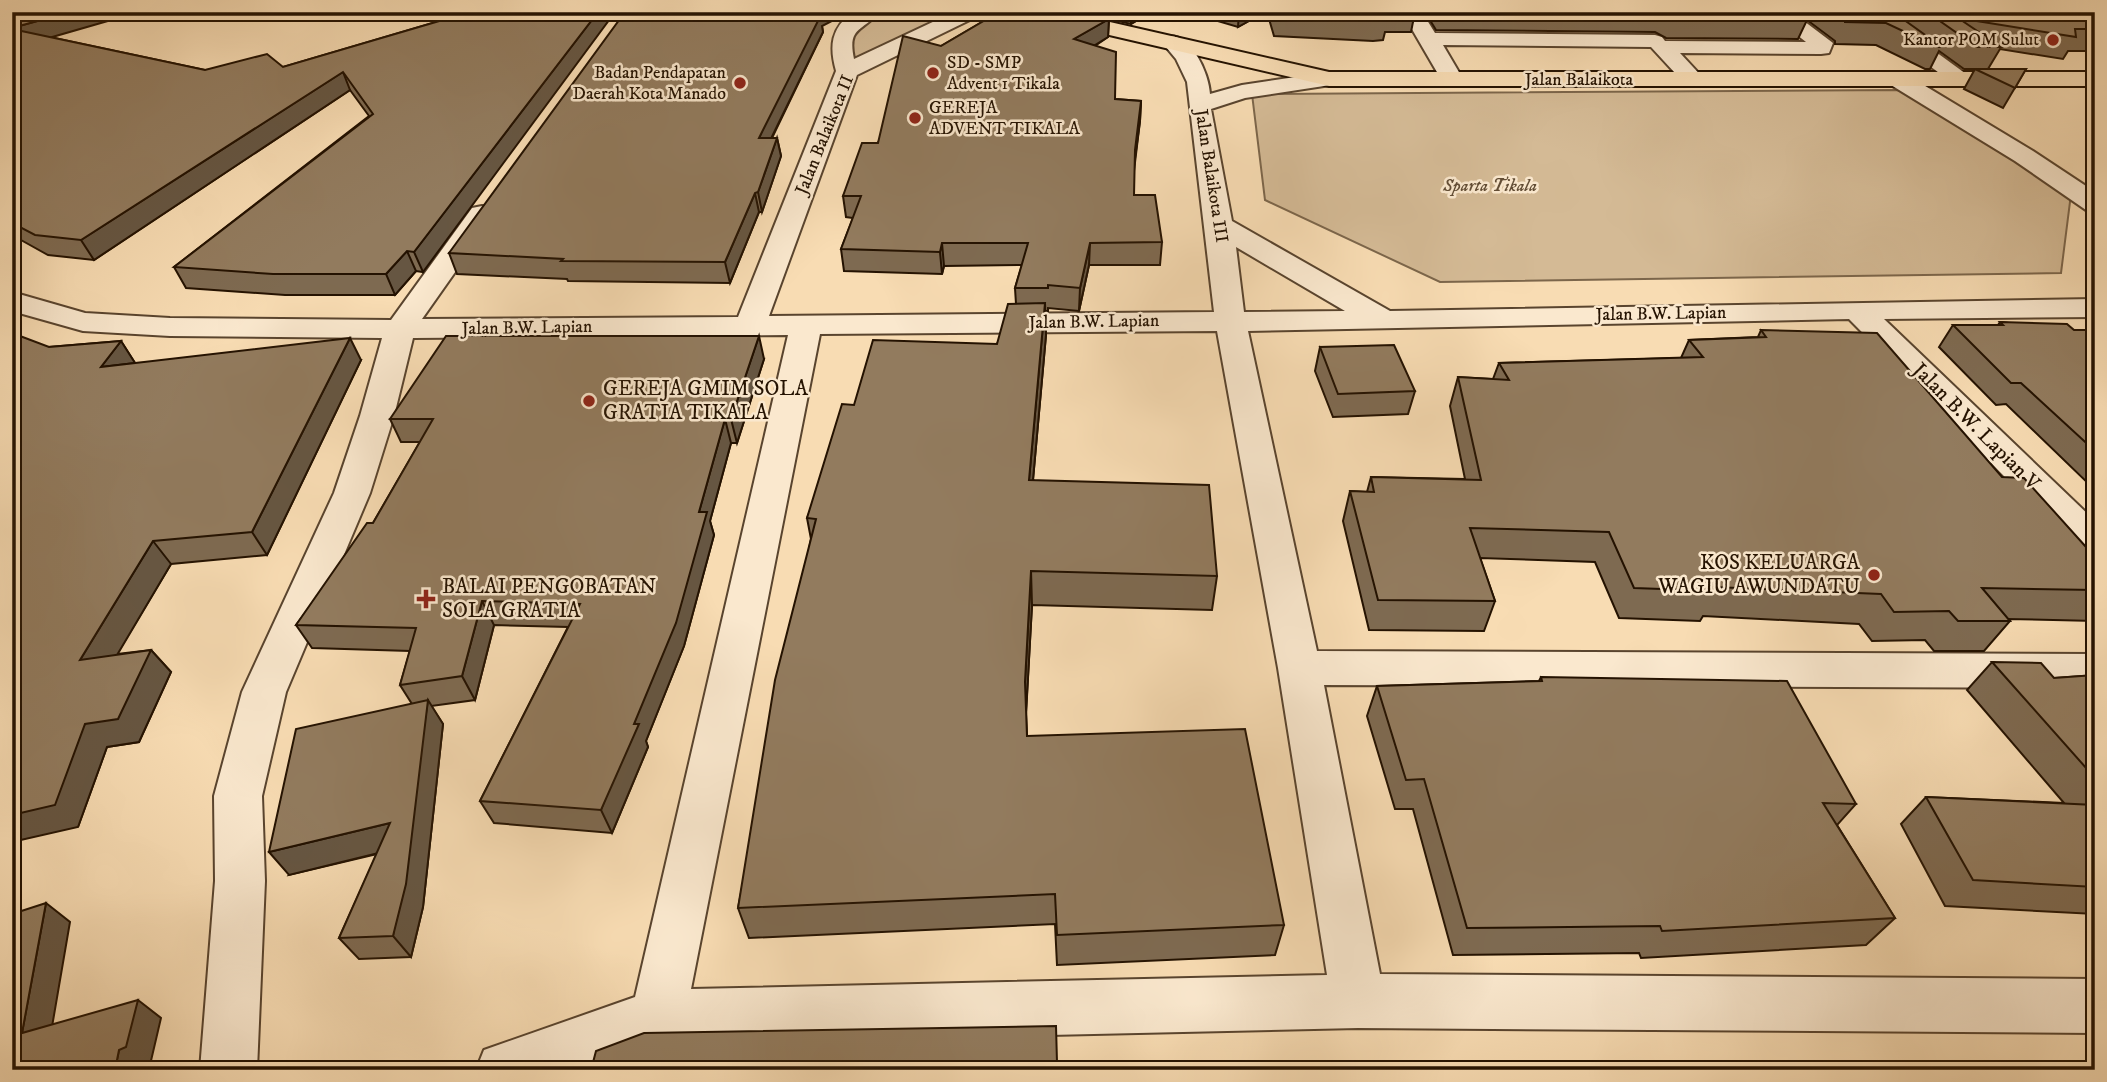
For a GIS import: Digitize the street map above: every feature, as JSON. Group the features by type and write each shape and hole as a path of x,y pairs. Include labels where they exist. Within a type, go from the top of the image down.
{"main road":[{"name":"Jalan Balaikota","path":"1036,12 1329,79 2095,79"}],"street":[{"path":"847,71 841,53 845,28 869,12"},
{"name":"Jalan Balaikota II","path":"750,325 847,71 971,12"},
{"path":"1412,12 1452,79"},
{"path":"1428,39 1821,48 1822,43 1779,12"},
{"path":"1867,12 1962,79"},
{"path":"1636,22 1695,81"},
{"name":"Jalan Balaikota III","path":"1172,41 1195,70 1198,82 1230,320 1299,668 1358,1001"},
{"path":"1199,105 1242,92 1329,79"},
{"path":"1899,80 2024,156 2095,204"},
{"path":"228,1070 240,881 237,796 264,692 352,493 377,416 400,329 495,195"},
{"path":"1219,225 1333,293 1386,320"},
{"name":"Jalan B.W. Lapian","path":"12,301 83,322 170,327 400,329 1386,320 2095,308"},
{"name":"Jalan B.W. Lapian V","path":"1857,310 2095,544"},
{"path":"658,1017 807,326"},
{"path":"1299,668 2095,671"},
{"path":"504,1070 658,1017 1358,1001 2095,1006"}],"green space":[{"path":"876,12 966,12 850,67 852,29"},
{"name":"Sparta Tikala","path":"1899,90 2071,194 2061,273 1440,282 1265,200 1252,94"}],"building":[{"path":"12,12 70,12 12,28"},
{"path":"470,12 598,12 414,252 407,251 386,274 273,274 174,267 373,114 343,72 81,240 35,235 12,223 12,29 205,70 267,54 283,67"},
{"path":"625,12 815,12 813,13 821,15 759,138 777,138 758,192 755,193 725,262 561,261 563,259 449,253"},
{"path":"999,12 1080,12 1109,19 1074,39 1116,52 1115,99 1141,101 1135,150 1134,195 1155,195 1162,242 1090,243 1080,288 1048,285 1048,288 1015,288 1028,243 942,243 940,252 841,249 861,196 843,196 862,143 878,143 903,36 941,46"},
{"path":"1385,12 1388,18 1277,14"},
{"path":"1666,12 1801,12 1808,18 1674,17"},
{"path":"1835,12 1893,12 1942,47 1886,23 1845,22 1845,19"},
{"path":"1927,12 2095,12 2095,29 2075,29 2076,37 1958,18 2001,47 1977,47"},
{"path":"1975,69 2026,69 2015,88"},
{"path":"1045,303 1029,480 1209,485 1217,576 1031,571 1025,682 1027,736 1245,729 1284,925 1057,935 1055,894 738,908 775,680 816,519 807,518 842,404 854,405 873,340 997,344 1008,304"},
{"path":"2000,322 2067,324 2074,330 2095,330 2095,451 2021,383 2011,383 1953,325 2003,325"},
{"path":"1761,330 1877,333 2002,477 2024,478 2095,557 2095,590 1982,588 2010,621 1958,621 1949,611 1894,612 1881,594 1715,587 1717,591 1634,588 1609,532 1470,528 1495,601 1378,600 1350,491 1374,492 1371,477 1481,480 1458,377 1509,380 1499,363 1703,357 1689,340 1766,337"},
{"path":"12,333 49,347 121,341 101,367 350,338 252,532 153,541 80,660 151,650 118,719 85,724 55,805 12,815"},
{"path":"446,336 759,336 731,419 725,419 699,512 707,512 676,623 634,724 639,724 601,810 480,801 580,604 482,601 462,676 400,685 416,628 296,625 367,523 373,523 433,419 390,419"},
{"path":"1394,345 1415,391 1338,394 1320,347"},
{"path":"1992,662 2041,663 2054,678 2095,675 2095,778"},
{"path":"1541,677 1787,681 1856,804 1823,803 1895,918 1662,931 1660,926 1467,928 1424,779 1406,780 1377,686 1542,681"},
{"path":"428,700 406,884 393,936 339,938 390,823 269,852 296,729"},
{"path":"1926,797 2095,805 2095,887 1973,880"},
{"path":"46,903 22,1033 138,1000 126,1047 119,1050 115,1070 12,1070 12,914"},
{"path":"1056,1026 1057,1062 1208,1066 1209,1070 591,1070 596,1051 644,1033"},
{"path":"1971,1066 2068,1067 2069,1070 1973,1070"}],"place":[{"name":"Kantor POM Sulut","path":"2053,40"},
{"name":"SD - SMP Advent 1 Tikala","path":"933,73"},
{"name":"Badan Pendapatan Daerah Kota Manado","path":"740,83"},
{"name":"GEREJA ADVENT TIKALA","path":"915,118"},
{"name":"GEREJA GMIM SOLA GRATIA TIKALA","path":"589,401"},
{"name":"KOS KELUARGA WAGIU AWUNDATU","path":"1874,575"},
{"name":"BALAI PENGOBATAN SOLA GRATIA","path":"426,599"}]}
